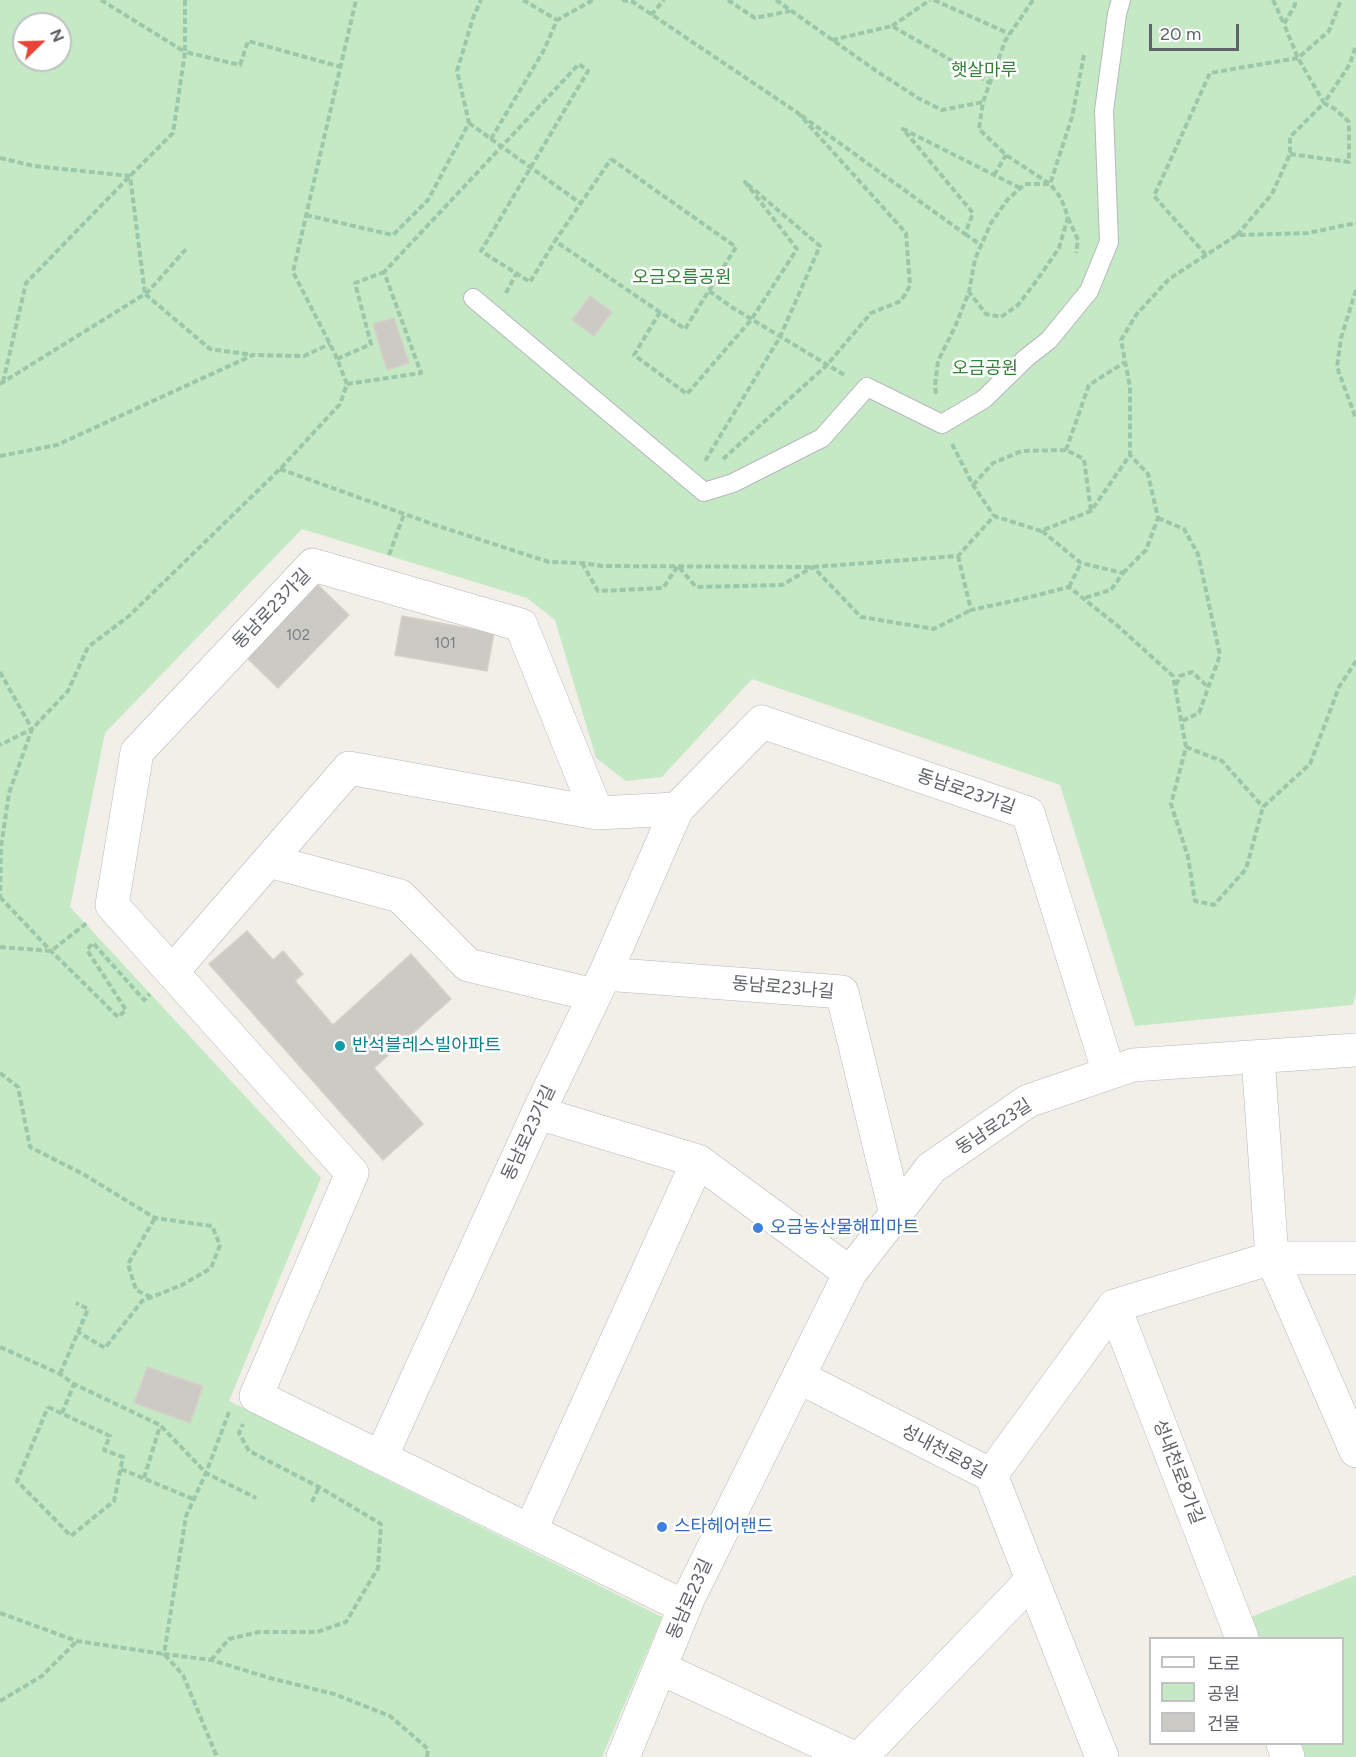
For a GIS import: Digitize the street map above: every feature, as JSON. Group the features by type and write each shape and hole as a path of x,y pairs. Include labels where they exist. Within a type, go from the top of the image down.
{"street":[{"name":"동남로23가길","path":"597,813 521,625 313,565 137,752 112,905 163,981 352,1173 256,1395 685,1607"},
{"name":"동남로23가길","path":"381,1457 599,985 677,809 762,722 1028,813 1109,1073"},
{"path":"163,981 349,768 597,813 677,809"},
{"name":"동남로23나길","path":"269,861 400,896 468,965 599,985 842,992 896,1215"},
{"name":"동남로23길","path":"624,1757 685,1607 850,1273 931,1168 1028,1101 1133,1065 1356,1050"},
{"path":"1258,1057 1272,1258 1353,1435"},
{"path":"538,1113 698,1161 850,1273"},
{"path":"530,1531 698,1161"},
{"path":"991,1475 1114,1306 1272,1258 1356,1258"},
{"name":"성내천로8가길","path":"1114,1306 1242,1637"},
{"name":"성내천로8길","path":"799,1377 991,1475 1102,1757"},
{"path":"861,1757 1032,1580"},
{"path":"660,1668 852,1757"}],"lane":[{"path":"473,298 704,492 733,483 822,438 867,387 942,424 984,399 1026,358 1049,340 1089,291 1109,242 1104,111 1117,14 1121,0"}],"path":[{"path":"101,0 185,52 240,65 248,41 341,67"},
{"path":"1,383 26,283 173,133 185,52 184,0"},
{"path":"0,745 32,729 68,691 88,647 129,615 280,469 340,404 347,384 330,344 293,272 356,0"},
{"path":"481,0 473,18 457,71 469,123 580,203"},
{"path":"523,0 556,20"},
{"path":"491,139 544,50 556,20 593,0"},
{"path":"622,0 633,2 798,113 981,245"},
{"path":"651,16 664,0"},
{"path":"728,0 755,18 790,11"},
{"path":"776,0 918,98 942,110 983,102"},
{"path":"832,40 892,26 932,0 1010,34"},
{"path":"969,292 986,314 1001,317 1018,305 1059,248 1068,217 1060,198 1050,184 1006,154 979,129 983,102 1010,34 1033,0"},
{"path":"1273,0 1298,58 1324,103 1335,109 1349,122 1349,162"},
{"path":"1284,24 1295,5 1295,0"},
{"path":"1206,255 1154,196 1210,73 1298,58 1329,31 1341,0"},
{"path":"892,26 990,83"},
{"path":"1041,531 1091,511 1130,455 1130,387 1121,340 1136,315 1169,279 1237,235 1272,194 1290,154 1290,137 1324,103 1350,64 1356,45"},
{"path":"1050,184 1072,117 1086,48"},
{"path":"337,359 371,344 355,283 384,272 579,64 588,71 481,251 530,282 555,241 580,203 611,159 736,248 685,329 555,241"},
{"path":"718,463 826,365 871,313 901,301 910,286 906,233 798,113"},
{"path":"306,215 393,235 428,200 469,123"},
{"path":"965,234 973,213 903,129 1020,188"},
{"path":"994,175 1006,154"},
{"path":"1290,154 1349,162 1356,167"},
{"path":"0,158 34,166 130,176"},
{"path":"130,176 145,294 210,349 254,355 304,356 330,344"},
{"path":"660,312 634,355 687,394 751,320 797,249 745,182 820,246 780,337 704,464"},
{"path":"938,361 969,292 975,260 991,223 1008,199 1024,184 1050,184"},
{"path":"1237,235 1308,233 1356,223"},
{"path":"1,383 145,294 187,248"},
{"path":"347,384 421,373 384,272"},
{"path":"709,291 751,320 845,376"},
{"path":"1356,293 1341,338 1337,367 1356,419"},
{"path":"0,456 57,445 254,355"},
{"path":"1066,450 1089,384 1125,363"},
{"path":"942,424 973,485 993,516 1041,531 1081,563 1123,573"},
{"path":"973,485 993,463 1022,451 1066,450 1084,459 1091,511"},
{"path":"1083,598 1111,590 1123,573 1146,550 1158,518 1148,474 1130,455"},
{"path":"280,469 404,514 549,562 602,566 813,567 958,556 993,516"},
{"path":"378,584 404,514"},
{"path":"1158,518 1184,529 1198,554 1220,655 1199,713 1182,721"},
{"path":"958,556 971,610"},
{"path":"582,563 598,591 663,588 678,566"},
{"path":"813,567 861,617 934,629 971,610 1069,587 1081,563"},
{"path":"678,566 696,587 782,585 813,567"},
{"path":"1069,587 1119,627 1173,676 1186,747 1171,804 1188,857 1195,901 1214,905 1246,869 1263,807 1310,764 1339,687 1356,661"},
{"path":"0,672 32,729 9,793 1,847 0,899 118,1017 126,1010 87,950 93,942 144,1000 163,981"},
{"path":"1175,686 1180,676 1192,672 1208,687"},
{"path":"1186,747 1222,761 1263,807"},
{"path":"0,947 51,951 94,917"},
{"path":"0,1073 18,1087 30,1148 83,1174 155,1218 212,1226 220,1245 211,1268 182,1285 142,1300 105,1348 78,1332"},
{"path":"151,1297 136,1290 128,1264 155,1218"},
{"path":"60,1374 88,1309 76,1303"},
{"path":"0,1347 60,1374 75,1384 160,1425 206,1473 256,1498"},
{"path":"62,1413 75,1384"},
{"path":"48,1407 62,1413 110,1436 104,1450 123,1457 114,1501 71,1536 17,1481 48,1407"},
{"path":"164,1654 186,1516 206,1473 226,1419"},
{"path":"211,1660 229,1639 259,1632 317,1632 346,1622 378,1568 381,1524 319,1487 249,1451 239,1433 243,1423"},
{"path":"144,1478 160,1425"},
{"path":"121,1469 193,1499"},
{"path":"312,1502 319,1487"},
{"path":"0,1613 77,1641 211,1660 334,1694 390,1716 428,1749 427,1757"},
{"path":"0,1701 42,1676 77,1641"},
{"path":"164,1654 183,1675 217,1757"}],"green space":[{"name":"오금공원","path":"0,0 1356,0 1356,994 1353,1005 1135,1026 1060,785 752,679 662,777 626,781 596,758 555,620 527,598 302,529 105,733 70,907 321,1178 229,1401 662,1617 602,1757 0,1757"},
{"path":"1356,1575 1356,1757 1288,1757 1283,1745 1344,1745 1344,1637 1242,1637 1236,1623"}],"building":[{"path":"590,296 612,312 594,336 572,320"},
{"path":"394,318 409,363 387,370 373,324"},
{"path":"318,585 349,615 278,688 247,658"},
{"path":"402,616 494,633 487,671 395,655"},
{"name":"반석블레스빌아파트","path":"247,931 273,960 283,951 303,974 295,981 333,1025 411,954 451,999 374,1068 423,1124 383,1160 209,964"},
{"path":"147,1367 203,1386 190,1423 134,1403"}],"place":[{"name":"반석블레스빌아파트","path":"340,1046"},
{"name":"오금농산물해피마트","path":"758,1228"},
{"name":"스타헤어랜드","path":"662,1527"}],"park label":[{"name":"햇살마루","path":"984,71"},
{"name":"오금오름공원","path":"682,278"}]}
